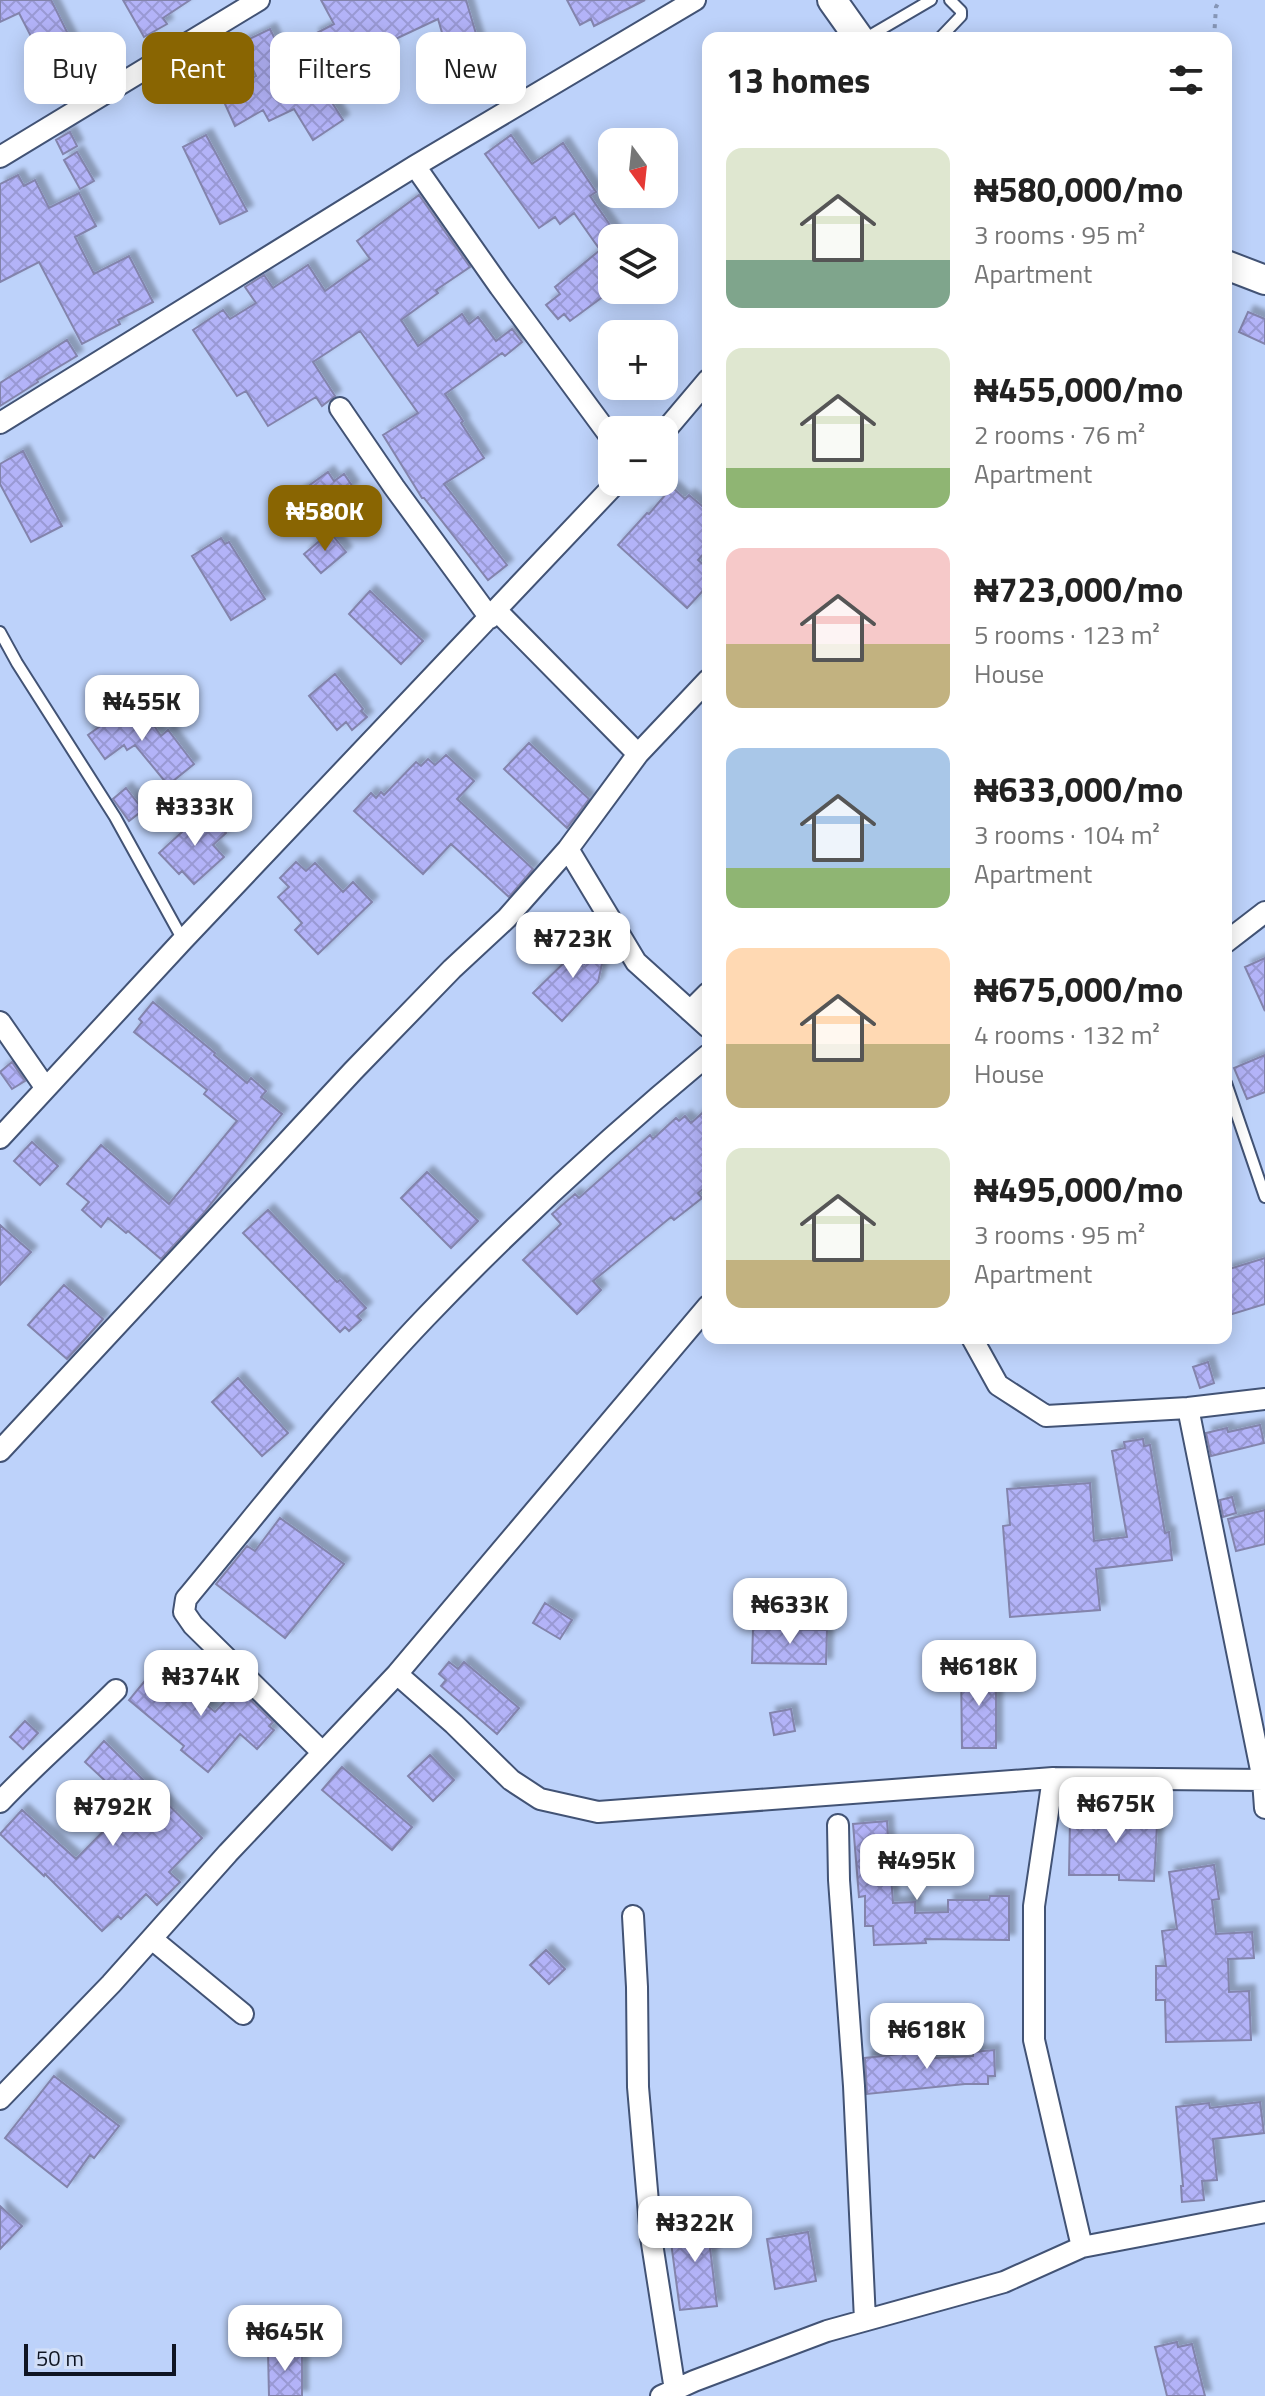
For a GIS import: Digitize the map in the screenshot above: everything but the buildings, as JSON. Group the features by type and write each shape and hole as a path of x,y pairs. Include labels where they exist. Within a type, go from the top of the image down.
{"street":[{"path":"0,157 259,0"},
{"path":"0,423 415,166 695,0"},
{"path":"832,0 855,32"},
{"path":"415,166 598,420"},
{"path":"1232,267 1265,280"},
{"path":"678,416 702,387"},
{"path":"340,408 394,487 493,614 638,754"},
{"path":"0,1138 604,496"},
{"path":"0,1451 353,1071 452,969 507,918 568,849 638,754 702,686"},
{"path":"568,849 636,962 702,1022"},
{"path":"1232,937 1265,912"},
{"path":"690,1011 702,999"},
{"path":"0,1022 45,1087"},
{"path":"322,1752 193,1625 184,1612 186,1599 351,1400 424,1319 532,1210 645,1107 702,1060"},
{"path":"0,2099 111,1984 228,1853 397,1674 702,1313"},
{"path":"975,1344 998,1385 1046,1416 1188,1408 1265,1399"},
{"path":"1188,1408 1264,1780 1265,1808"},
{"path":"397,1674 511,1780 540,1799 598,1812 1053,1778 1264,1780"},
{"path":"3,1792 116,1690"},
{"path":"1053,1778 1034,1906 1034,2040 1082,2247"},
{"path":"838,1825 865,2320"},
{"path":"633,1916 638,2087 668,2393 827,2331 1004,2282 1082,2247 1265,2212"},
{"path":"152,1939 243,2014"}],"lane":[{"path":"876,32 931,0"},
{"path":"946,32 961,16 961,11 950,0"},
{"path":"0,632 115,817 183,940"},
{"path":"1232,1101 1265,1197"}],"path":[{"path":"1214,32 1216,7 1220,0"}]}
